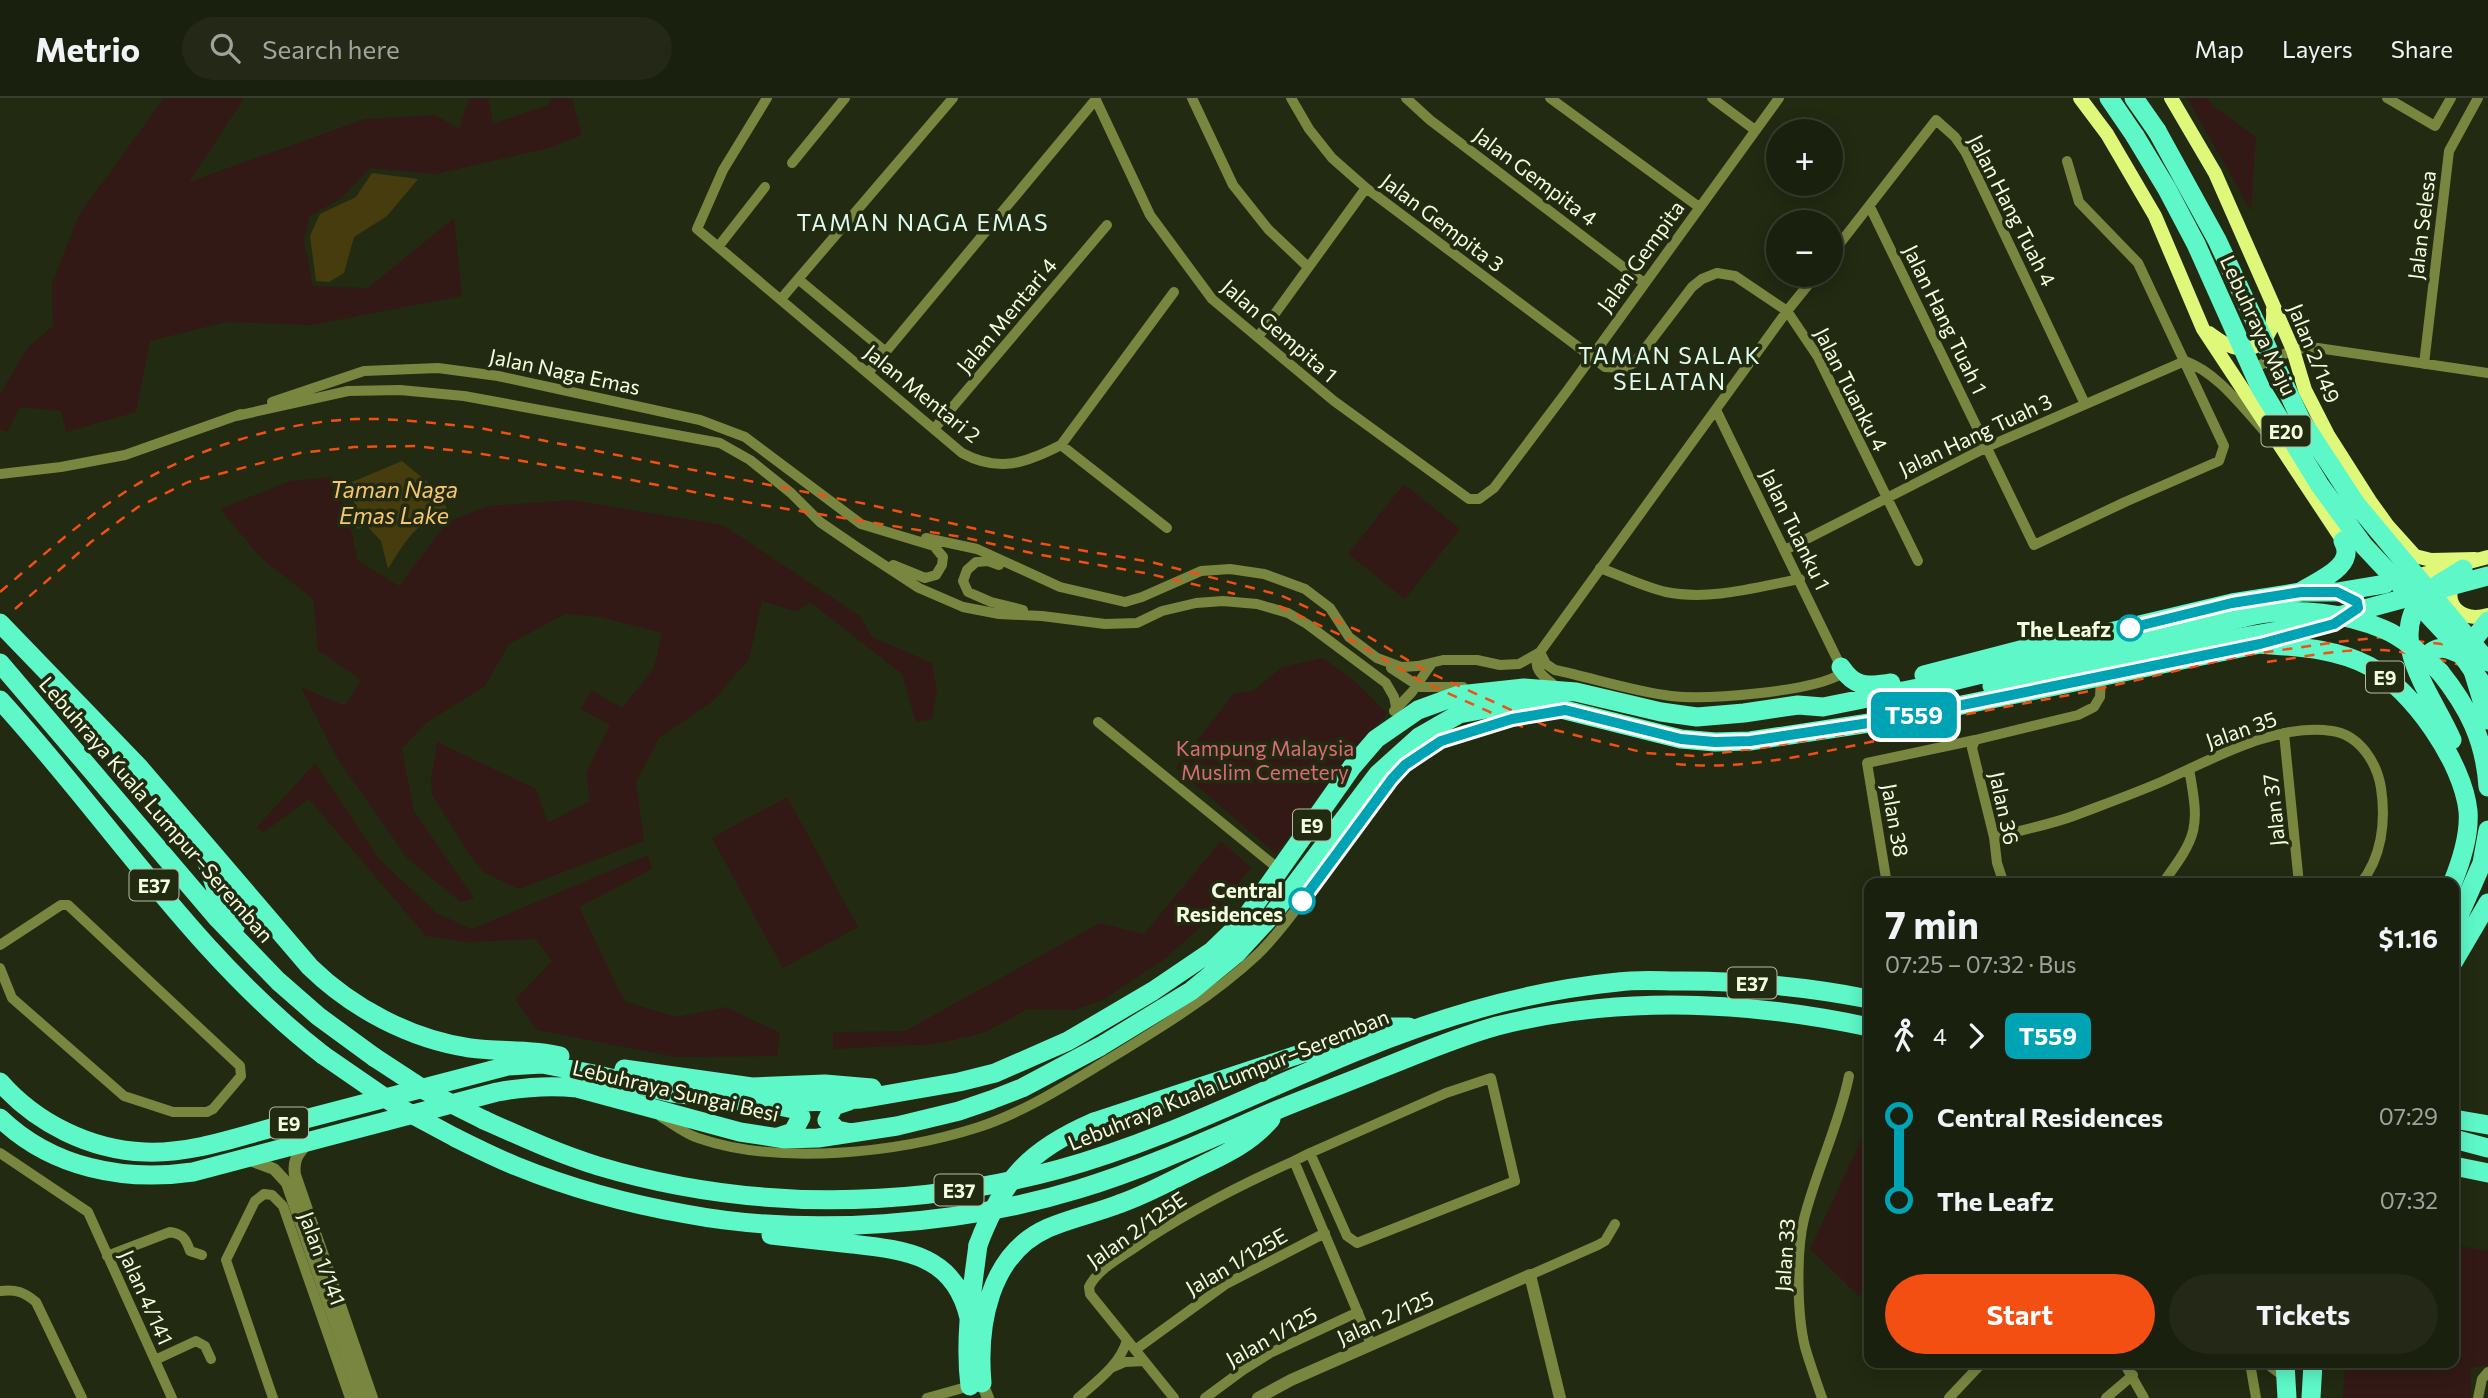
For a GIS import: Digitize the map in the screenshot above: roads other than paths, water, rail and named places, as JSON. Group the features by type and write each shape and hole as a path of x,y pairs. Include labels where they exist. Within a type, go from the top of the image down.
{"highway":[{"name":"Lebuhraya Maju","path":"2109,98 2167,189 2196,244 2260,387 2319,484 2364,546 2450,638 2488,692"},
{"name":"Lebuhraya Maju","path":"2134,98 2157,131 2217,240 2301,420 2356,504 2479,660"},
{"path":"2301,592 2336,570 2346,555 2347,547 2343,541"},
{"path":"2461,783 2460,760 2416,666 2409,647 2407,630 2410,615 2424,596 2475,562"},
{"path":"2098,671 2286,630 2488,576"},
{"path":"1798,705 1825,696 1892,683 2032,647 2110,632 2232,603 2301,592 2337,592 2385,584"},
{"path":"2260,644 2334,624 2358,608 2357,602 2337,592"},
{"name":"Lebuhraya Sungai Besi","path":"0,1082 23,1104 69,1134 95,1143 145,1152 168,1152 218,1142 508,1066 542,1064 672,1093 767,1104 861,1098 959,1082 995,1073 1068,1041 1153,991 1212,951 1244,920 1352,767 1376,739 1418,710 1459,695 1524,688 1576,692 1661,712 1697,717 1798,705 1823,707 2027,663 2131,644 2259,614 2287,611 2341,616 2385,629 2414,648 2440,672 2461,698 2480,740 2488,787"},
{"path":"2488,621 2470,644 2479,660 2488,720"},
{"path":"0,623 138,766 323,980 362,1007 421,1035 467,1047 540,1051 651,1074 752,1087 787,1088 825,1084 904,1091"},
{"path":"2027,663 2110,632"},
{"name":"E9","path":"2098,671 2260,644 2314,648 2367,665 2389,679 2412,701 2434,729 2461,783 2468,814 2467,830 2454,878"},
{"path":"2416,666 2430,652 2447,647 2479,660"},
{"name":"Lebuhraya Kuala Lumpur–Seremban","path":"0,663 218,919 318,1016 426,1091 484,1121 596,1165 677,1185 767,1198 850,1200 993,1185 1088,1160 1200,1119 1357,1051 1486,1005 1562,990 1633,981 1721,981 1778,985 1864,998"},
{"path":"1825,696 1834,690 1841,671 1854,682 1871,686"},
{"name":"Lebuhraya Sungai Besi","path":"0,1118 58,1157 89,1168 149,1177 171,1175 240,1159 525,1087 553,1085 577,1088 714,1126 776,1138 818,1138 855,1133 959,1111 1022,1088 1101,1046 1191,991 1236,954 1272,915 1378,774 1419,737 1459,714 1502,706 1545,705 1652,732 1755,729 1889,709 2098,671"},
{"name":"E37","path":"0,700 180,916 257,1000 323,1055 400,1108 515,1166 585,1189 688,1215 791,1224 853,1224 931,1218 1012,1206 1079,1189 1144,1167 1278,1110 1493,1027 1556,1013 1600,1007 1707,1006 1822,1017 1864,1026"},
{"path":"2459,916 2482,863 2488,830"},
{"path":"199,837 219,898 247,950"},
{"path":"2459,952 2488,903"},
{"path":"979,1391 968,1368 969,1318 978,1245 1007,1185 1030,1159 1060,1136 1094,1122 1382,1027 1402,1026 1417,1029"},
{"path":"855,1133 834,1128 828,1123 828,1116 834,1106 861,1098"},
{"path":"767,1104 798,1110 801,1117 793,1132 776,1138"},
{"path":"979,1391 981,1354 991,1291 1003,1267 1018,1248 1049,1227 1144,1194 1239,1147 1263,1128 1278,1110"},
{"path":"2459,1120 2488,1125"},
{"path":"2459,1140 2488,1148"},
{"path":"2459,1167 2488,1173"},
{"path":"732,1220 758,1233 901,1250 921,1256 937,1266 953,1283 963,1299 969,1318"},
{"path":"2311,1398 2312,1368"}],"main road":[{"path":"2080,98 2107,134 2155,216 2203,329 2343,541"},
{"name":"Jalan 2/149","path":"2171,98 2215,173 2293,350 2305,390 2328,435 2370,501 2407,549 2423,559 2475,562"},
{"path":"2203,329 2236,348 2252,346 2266,340 2271,332 2274,320 2272,301"},
{"path":"2385,584 2475,562"},
{"path":"2475,562 2452,583 2450,594 2454,607 2462,615 2473,619 2488,615"}],"street":[{"name":"Jalan Mentari 2","path":"767,98 723,170 697,229 962,453 977,461 1000,465 1036,458 1061,445 1174,292"},
{"path":"792,163 845,98"},
{"path":"780,299 953,98"},
{"path":"1192,98 1233,186 1268,229 1308,267"},
{"name":"Jalan Gempita 3","path":"1291,98 1332,158 1366,188 1605,367 1624,368 1634,363 1692,287 1717,273 1735,276 1787,311"},
{"name":"Jalan Gempita 4","path":"1406,98 1430,120 1644,283"},
{"path":"1550,98 1699,207"},
{"path":"1712,98 1755,130"},
{"name":"Jalan Gempita","path":"1479,499 1494,488 1567,391 1779,98"},
{"path":"2387,98 2435,126 2451,98"},
{"name":"Jalan Selesa","path":"2424,364 2449,151 2478,98"},
{"path":"868,373 1095,99"},
{"name":"Jalan Gempita 1","path":"1095,99 1150,215 1212,299 1334,401 1461,495 1469,499 1479,499"},
{"name":"Jalan Hang Tuah 4","path":"1843,240 1936,120 1955,137 1966,153 2085,404"},
{"path":"2067,161 2079,202 2138,262 2185,361 2199,366 2215,379 2294,465"},
{"path":"718,247 765,187"},
{"path":"1258,337 1366,188"},
{"name":"Jalan Hang Tuah 1","path":"1870,207 2034,545 2219,461 2224,446 2185,361"},
{"name":"Jalan Mentari 4","path":"934,429 1107,225"},
{"path":"798,279 886,352"},
{"path":"1553,684 1537,669 1536,659 1540,652 1806,287"},
{"name":"Jalan Tuanku 4","path":"1787,311 1818,357 1917,561"},
{"path":"2234,377 2293,350 2311,347 2488,373"},
{"name":"Jalan Hang Tuah 3","path":"1785,550 1987,447 2185,361"},
{"name":"Jalan Naga Emas","path":"0,474 61,467 125,455 298,391 364,371 438,368 498,376 700,420 745,437 860,524 934,545 943,557 942,565 936,575 925,578 858,548"},
{"name":"Jalan Naga Emas","path":"236,416 348,391 400,390 464,396 720,443 750,460 791,493 820,522 919,589 962,607 999,614 1042,615"},
{"name":"Jalan Tuanku 1","path":"1716,410 1800,579 1841,671"},
{"path":"1061,445 1167,528"},
{"name":"Jalan Naga Emas","path":"860,524 977,549 1030,575"},
{"name":"Jalan Naga Emas","path":"1395,702 1386,682 1307,624 1288,613 1257,604 1223,601 1196,603 1162,611 1137,622 1105,624 1042,615 991,602 968,592 963,581 967,570 976,562 988,561 1060,587 1125,602 1201,571 1230,569 1264,574 1305,589 1330,608 1349,637 1377,658 1401,667 1443,660 1519,664 1540,652"},
{"path":"1600,568 1665,592 1692,595 1732,592 1800,579"},
{"path":"1540,652 1546,664 1555,670 1672,696 1773,691 1828,681 1841,671"},
{"path":"1377,658 1417,685 1433,689 1474,687 1502,681 1531,681 1553,684 1576,692"},
{"path":"1376,739 1391,720 1395,702 1417,685 1432,663"},
{"path":"1975,740 2078,715 2094,707 2100,697 2098,671"},
{"path":"641,1104 694,1137 732,1148 781,1152 852,1152 912,1143 980,1126 1066,1085 1134,1045 1235,975 1280,930 1405,765 1441,741 1512,719 1565,710"},
{"path":"1098,722 1281,871"},
{"name":"Jalan 35","path":"1994,837 2072,817 2284,733 2335,731 2356,742 2372,761 2379,775 2382,796 2381,837 2376,858 2365,878"},
{"name":"Jalan 37","path":"2284,733 2298,878"},
{"name":"Jalan 38","path":"1886,878 1867,763 1975,740"},
{"name":"Jalan 36","path":"1975,740 1972,748 2002,878"},
{"path":"2166,878 2192,839 2196,814 2189,769"},
{"path":"0,945 61,905 68,905 240,1066 241,1076 213,1109 207,1112 173,1112 129,1099 12,998 0,968"},
{"name":"Jalan 33","path":"1822,1398 1804,1345 1800,1319 1800,1245 1810,1198 1844,1101 1849,1076"},
{"path":"1310,1153 1347,1236 1357,1243 1515,1181 1491,1078 1446,1093 1294,1160 1371,1344"},
{"name":"Jalan 1/141","path":"309,1141 293,1164 295,1175 372,1398"},
{"name":"Jalan 4/141","path":"0,1153 88,1212 172,1398"},
{"name":"Jalan 1/141","path":"240,1159 275,1169 287,1183 361,1398"},
{"name":"Jalan 2/125E","path":"1174,1398 1090,1294 1089,1287 1093,1280 1124,1255 1181,1217 1294,1160"},
{"name":"Jalan 1/141","path":"273,1398 226,1260 255,1201 264,1194 272,1195 283,1206 350,1398"},
{"path":"1560,1398 1530,1275 1605,1241 1615,1224"},
{"path":"107,1256 170,1232 179,1233 186,1239 190,1251 202,1255"},
{"name":"Jalan 1/125E","path":"1135,1350 1226,1284 1325,1233"},
{"name":"Jalan 2/125","path":"1258,1398 1291,1380 1530,1275"},
{"path":"0,1291 13,1289 36,1302 82,1398"},
{"name":"Jalan 1/125","path":"1205,1398 1270,1353 1358,1312"},
{"path":"1078,1398 1111,1368 1125,1348 1127,1340"},
{"path":"155,1360 196,1341 205,1346 211,1359"},
{"path":"1111,1368 1125,1362 1144,1361"},
{"path":"1950,1398 1977,1368"},
{"path":"2128,1368 2144,1398"},
{"path":"2251,1368 2256,1398"},
{"path":"2272,1368 2286,1380"},
{"path":"2477,1398 2482,1379 2488,1372"},
{"path":"2106,1398 2133,1375"},
{"path":"927,1398 979,1391"}],"water":[{"path":"372,173 418,179 387,216 354,237 344,273 329,282 316,281 310,236 320,214 356,197"},
{"name":"Taman Naga Emas Lake","path":"402,461 437,490 447,509 412,534 388,569 381,541 367,526 357,529 352,482"}],"railway":[{"path":"0,592 109,503 178,463 236,440 267,432 328,421 372,419 480,428 866,504 1038,543 1151,562 1280,595 1359,631 1426,671 1555,730 1645,753 1695,756 1760,748 1962,715 2085,692 2240,656 2337,642 2383,637 2488,652"},
{"path":"15,609 91,542 138,507 188,482 300,453 354,447 415,446 477,453 762,505 962,537 1036,554 1150,574 1235,594"},
{"path":"1279,606 1353,641 1421,681 1523,727"},
{"path":"2267,662 2339,652 2382,650 2436,659 2488,674"},
{"path":"1676,764 1769,761 1924,731"}],"place":[{"name":"The Leafz","path":"2130,628"},
{"name":"Central Residences","path":"1302,901"}],"district":[{"name":"TAMAN NAGA EMAS","path":"923,222"},
{"name":"TAMAN SALAK SELATAN","path":"1670,368"}],"park label":[{"name":"Kampung Malaysia Muslim Cemetery","path":"1265,759"}]}
